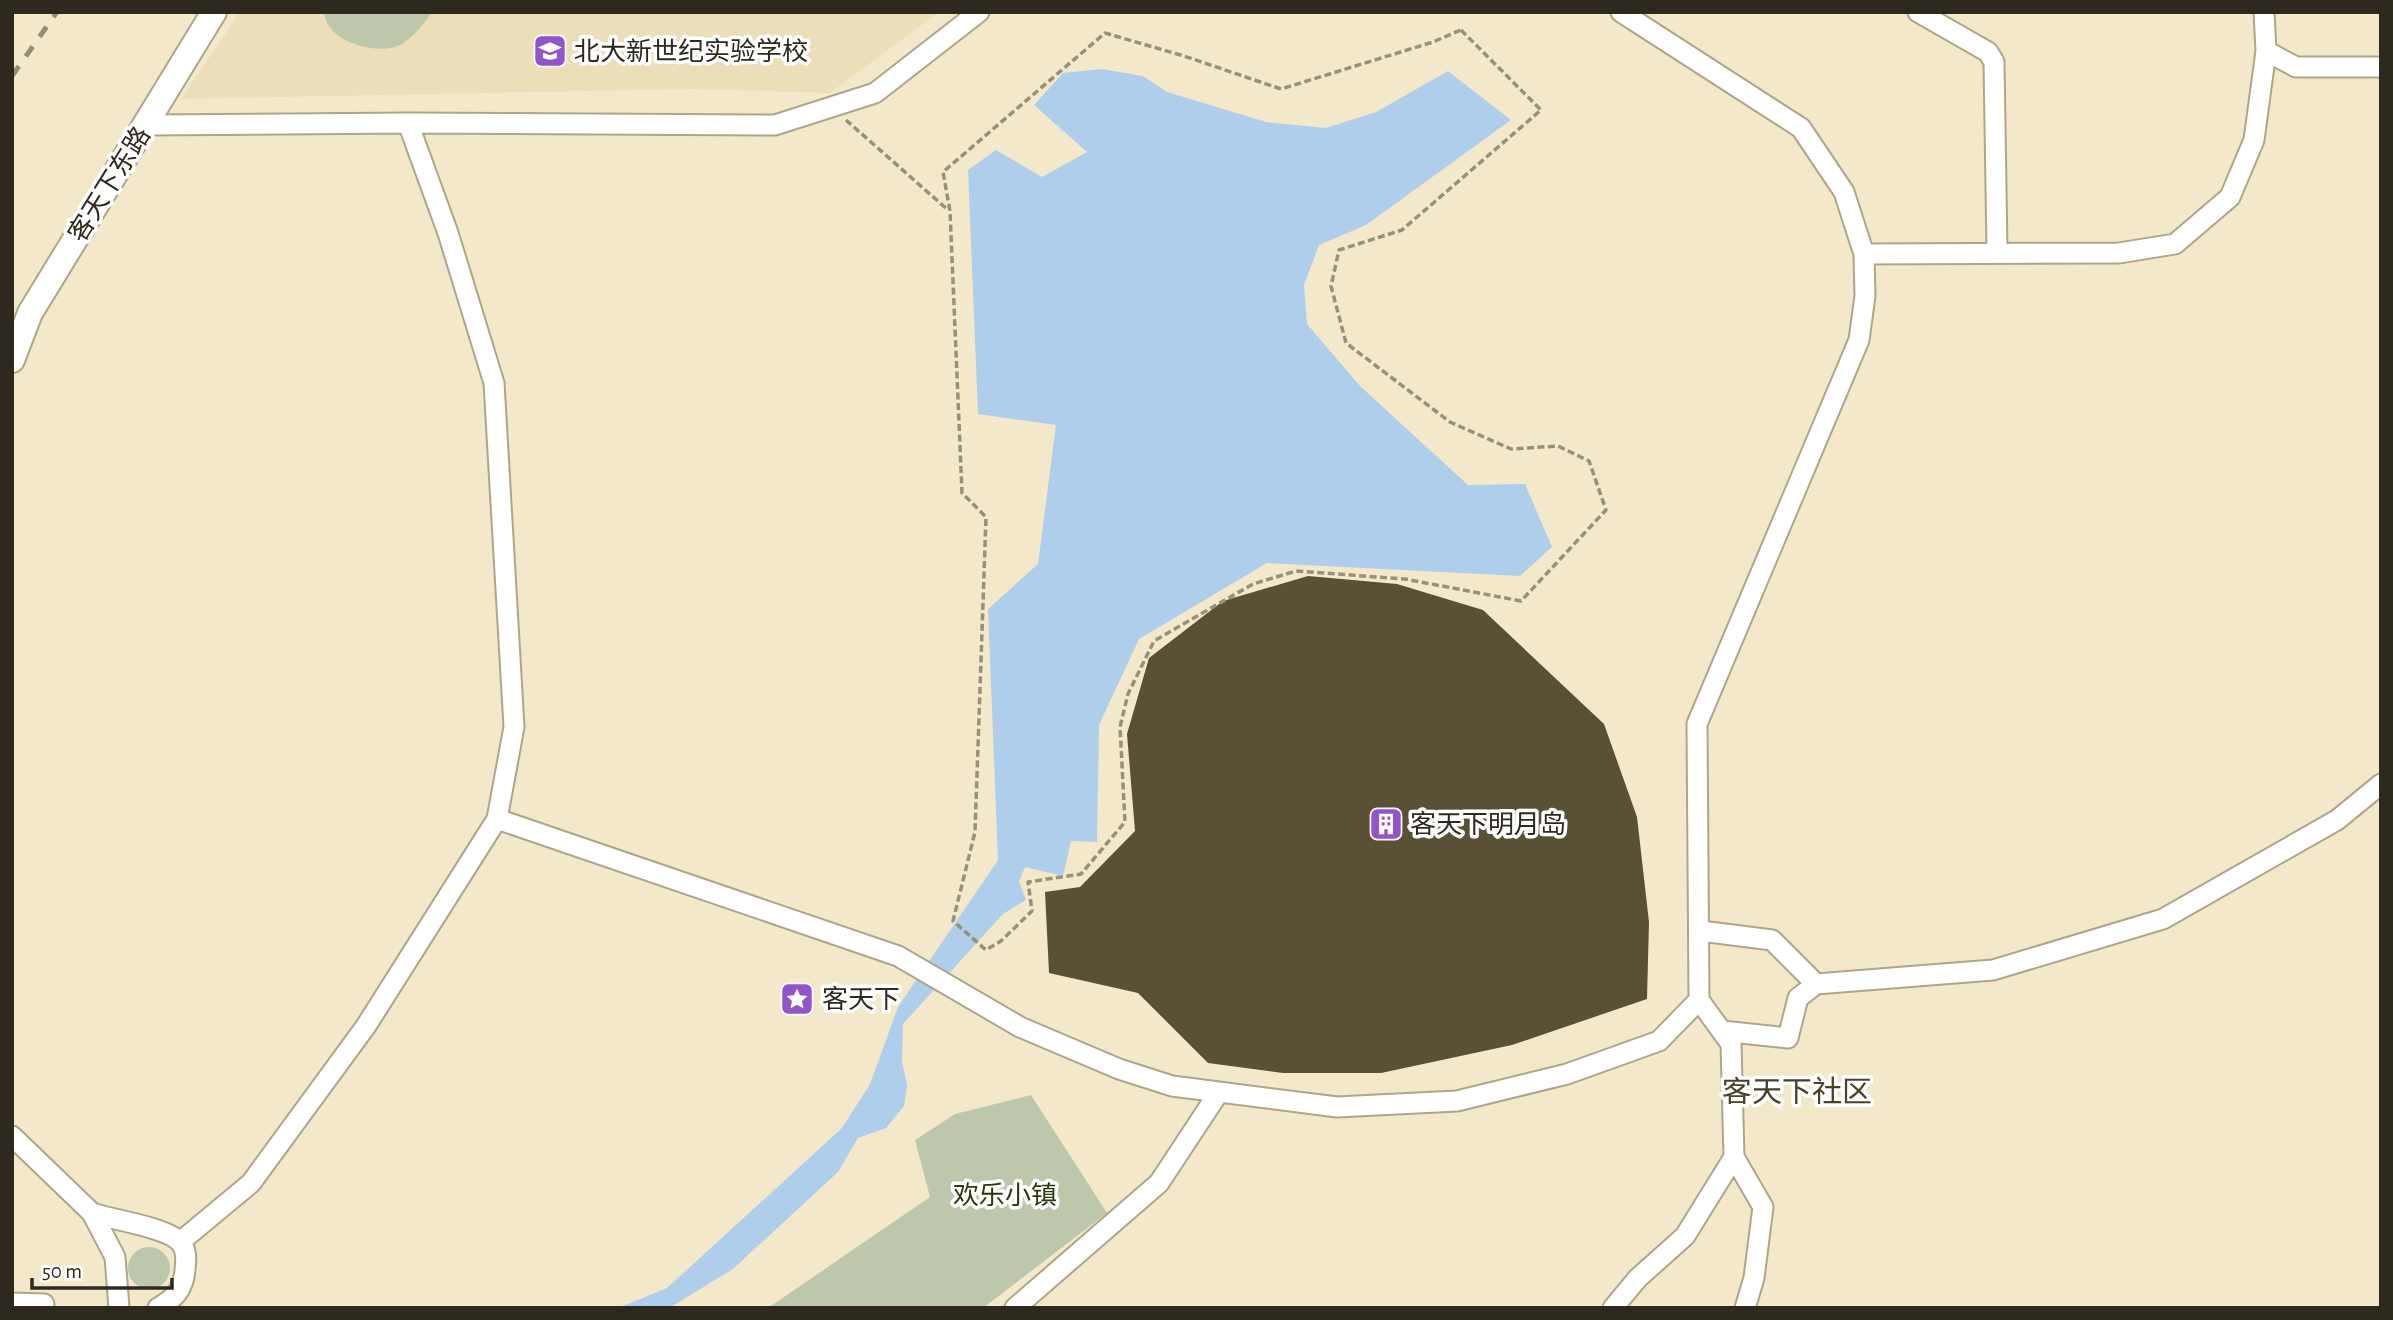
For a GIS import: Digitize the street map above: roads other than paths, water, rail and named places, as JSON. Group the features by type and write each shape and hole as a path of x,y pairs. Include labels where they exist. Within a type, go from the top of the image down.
{"street":[{"name":"客天下东路","path":"12,360 30,313 214,12"},
{"path":"145,125 775,125 876,93 979,12"},
{"path":"1621,12 1801,128 1844,192 1864,254 1865,296 1859,340 1697,724 1695,774 1701,931 1699,1000 1731,1044 1734,1157 1763,1207 1754,1278 1745,1308"},
{"path":"1919,12 1988,52 1994,62 1997,251"},
{"path":"1864,254 1997,251 2119,253 2175,244 2230,197 2255,140 2266,51 2263,12"},
{"path":"2266,51 2295,67 2381,66"},
{"path":"180,1242 251,1183 366,1026 497,819 514,727 494,383 448,233 408,123"},
{"path":"1722,1031 1788,1038 1798,998 1816,984 1993,970 2163,919 2337,820 2381,784"},
{"path":"497,819 898,956 965,992 1020,1027 1119,1069 1172,1086 1337,1107 1457,1101 1567,1074 1659,1041 1699,1000"},
{"path":"1701,931 1772,940 1816,984"},
{"path":"1015,1308 1159,1183 1219,1092"},
{"path":"12,1136 92,1213 115,1258 119,1308"},
{"path":"1613,1308 1638,1278 1685,1236 1734,1157"},
{"path":"92,1213 162,1232 180,1242 187,1256 184,1280 176,1297 158,1308"},
{"path":"12,1303 44,1304"}],"water":[{"path":"1102,69 1143,76 1167,92 1266,122 1326,128 1376,112 1448,71 1511,120 1366,225 1319,245 1304,285 1307,324 1360,386 1468,485 1525,484 1552,547 1520,576 1267,563 1139,639 1099,725 1097,842 1071,841 1063,876 1025,867 1019,881 1026,900 1003,914 903,1024 902,1062 907,1085 904,1106 886,1128 858,1138 838,1172 733,1269 669,1308 618,1308 667,1288 842,1128 870,1084 898,1007 998,860 988,609 1038,564 1056,425 978,414 968,170 996,150 1042,177 1087,152 1034,105 1063,73"}],"railway":[{"path":"12,76 57,12"}],"place":[{"name":"北大新世纪实验学校","path":"550,51"},
{"name":"客天下明月岛","path":"1386,824"},
{"name":"客天下","path":"797,999"}],"district":[{"name":"客天下社区","path":"1797,1092"}],"park label":[{"name":"欢乐小镇","path":"1005,1195"}]}
